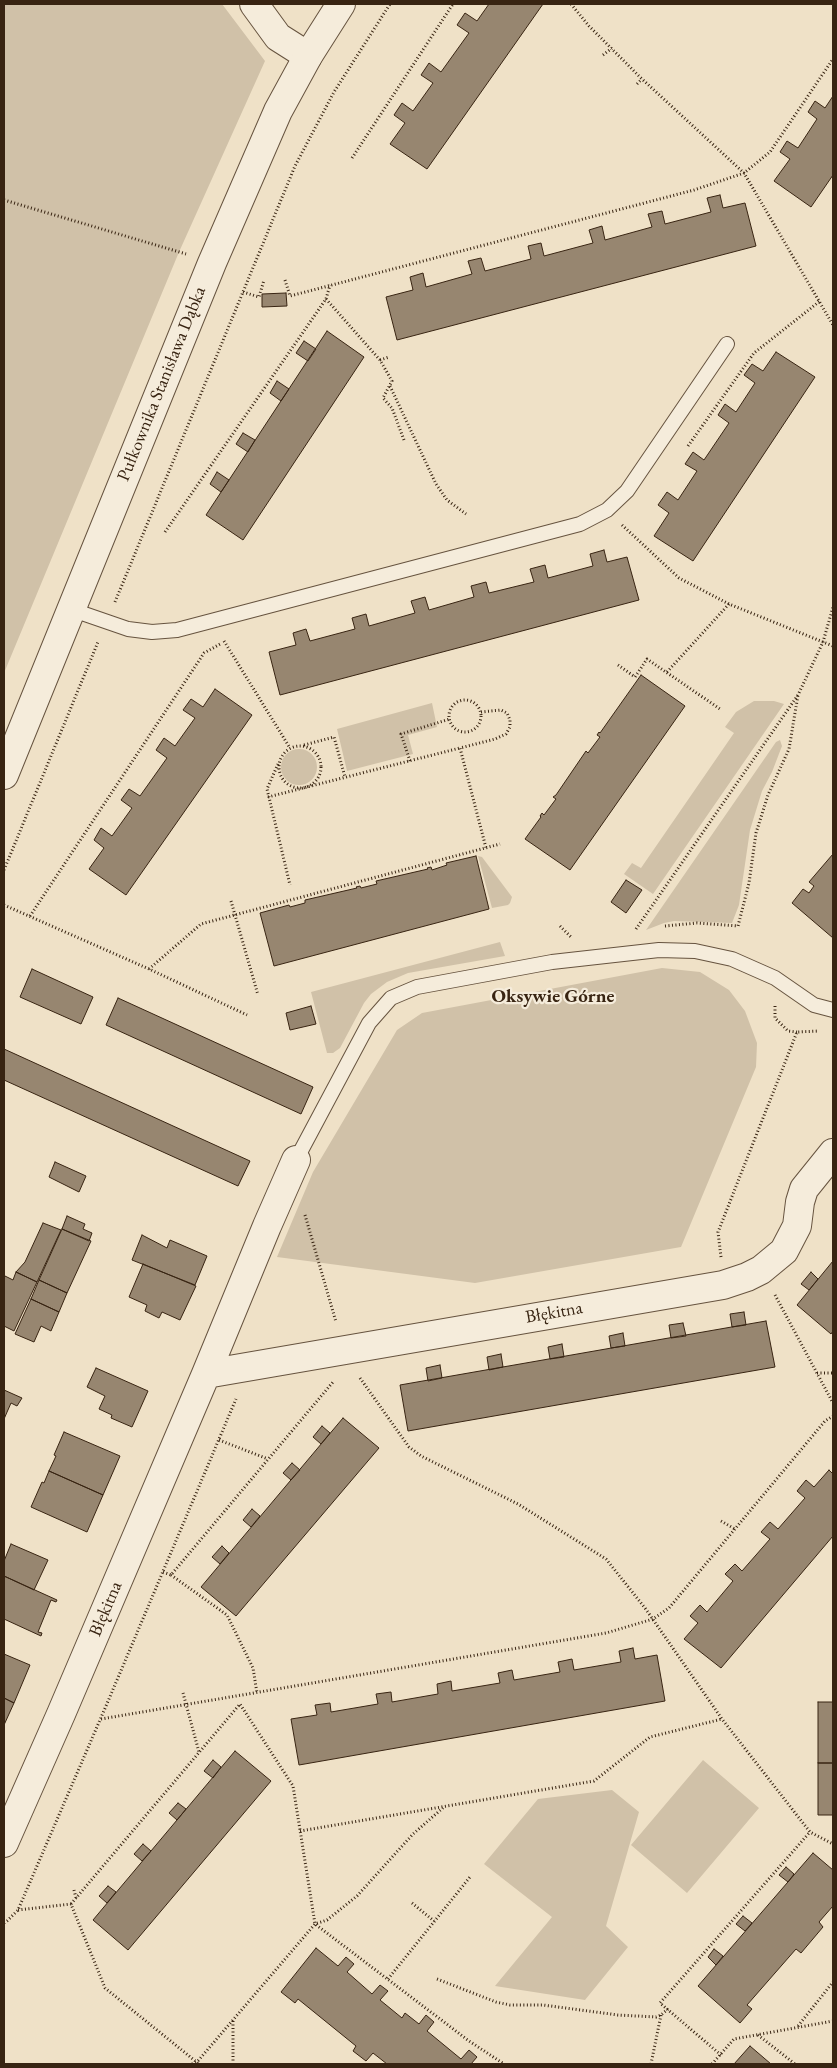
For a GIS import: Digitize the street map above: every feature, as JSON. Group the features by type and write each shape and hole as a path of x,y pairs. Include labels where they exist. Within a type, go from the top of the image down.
{"street":[{"path":"254,4 278,37 308,56"},
{"name":"Pułkownika Stanisława Dąbka","path":"4,775 212,263 278,111 308,56 341,4"},
{"name":"Błękitna","path":"206,1374 341,1362 723,1284 761,1270 784,1252 796,1226 804,1190 833,1153"},
{"name":"Błękitna","path":"4,1843 61,1714 296,1160"}],"lane":[{"path":"70,609 128,629 152,632 177,630 580,524 607,510 628,491 727,344"},
{"path":"296,1160 369,1023 391,998 417,987 552,962 659,950 695,951 732,959 775,978 814,1006 833,1010"}],"path":[{"path":"4,870 295,166 334,92 390,4"},
{"path":"352,158 452,4"},
{"path":"571,4 589,26 642,79 744,173 833,325"},
{"path":"603,55 612,48"},
{"path":"285,280 290,296 694,190 744,173 770,152 833,59"},
{"path":"637,84 642,79"},
{"path":"4,200 212,263"},
{"path":"243,292 259,297 264,280"},
{"path":"165,532 326,299 331,284"},
{"path":"326,299 380,360 392,381 383,398 392,408 404,440"},
{"path":"684,451 754,353 820,302"},
{"path":"380,360 389,357"},
{"path":"390,386 436,484 447,500 466,514"},
{"path":"607,510 679,578 729,604 833,646"},
{"path":"623,526 630,519"},
{"path":"667,672 729,604"},
{"path":"632,935 798,695 823,642 833,607"},
{"path":"216,620 224,642 290,748"},
{"path":"30,916 204,653 224,642"},
{"path":"618,666 635,677 647,659 720,709"},
{"path":"657,928 674,924 697,923 738,926 749,883 756,833 768,795 788,749 798,695"},
{"path":"462,700 470,700 477,705 481,712 478,726 466,732 453,726 450,720 450,712 454,704 462,700"},
{"path":"268,797 460,748 506,734 510,727 510,720 507,714 501,710 481,712"},
{"path":"410,761 401,734 450,720"},
{"path":"290,885 268,797 267,785 283,754 290,748 334,737 345,777"},
{"path":"279,762 279,771 283,780 290,786 308,787 320,776 322,767 316,752 304,746"},
{"path":"460,748 486,848"},
{"path":"149,970 201,924 500,844"},
{"path":"231,901 258,995"},
{"path":"4,905 247,1015"},
{"path":"560,926 573,939"},
{"path":"723,1284 718,1232 797,1032 824,1031"},
{"path":"171,1575 268,1460 341,1362 304,1209"},
{"path":"761,1270 833,1403"},
{"path":"817,1373 833,1373"},
{"path":"359,1377 409,1446 421,1456 518,1504 606,1559 653,1619 722,1719 810,1832 833,1844"},
{"path":"101,1719 606,1633 653,1619 669,1608 825,1421 833,1416"},
{"path":"219,1440 268,1460"},
{"path":"721,1521 735,1529"},
{"path":"4,1922 18,1910 163,1572 171,1575 228,1615 253,1668 257,1693"},
{"path":"183,1693 199,1752"},
{"path":"239,1696 240,1704 292,1786 316,1924 469,2041 504,2064"},
{"path":"18,1910 72,1904 240,1704"},
{"path":"300,1831 594,1781 650,1737 722,1719"},
{"path":"192,2064 198,2063 316,1924 326,1920 357,1896 413,1834 445,1806"},
{"path":"720,2055 660,2003 810,1832"},
{"path":"388,1979 470,1877"},
{"path":"74,1890 76,1898"},
{"path":"412,1903 434,1921"},
{"path":"72,1904 105,1988 198,2063"},
{"path":"437,1979 496,2002 510,2005 543,2005 618,2015 661,2015"},
{"path":"797,2027 833,1982"},
{"path":"651,2064 661,2015 668,2009"},
{"path":"233,2020 233,2064"},
{"path":"712,2064 734,2039 833,2020"},
{"path":"758,2035 795,2064"}],"shaded area":[{"path":"4,4 222,4 265,61 179,252 4,673"},
{"path":"754,701 774,701 784,704 653,894 624,874 632,863 641,868 734,733 725,727 736,712"},
{"path":"432,703 437,727 408,735 413,754 347,771 337,729"},
{"path":"780,740 782,746 762,791 750,830 739,905 732,923 674,921 646,930 776,742"},
{"path":"299,749 312,754 317,767 312,780 299,785 286,780 281,767 286,754"},
{"path":"478,856 482,857 512,897 508,905 492,908"},
{"path":"500,942 505,956 408,973 387,982 371,994 364,1003 340,1048 333,1053 327,1053 311,992"},
{"path":"662,968 700,972 729,990 745,1011 757,1043 756,1067 681,1247 475,1283 277,1257 313,1172 397,1030 422,1013"},
{"path":"703,1760 759,1808 687,1893 631,1845"},
{"path":"612,1790 639,1812 606,1926 628,1947 585,2000 495,1986 552,1917 484,1864 538,1799"}],"building":[{"path":"489,4 543,4 427,169 390,144 405,123 394,115 402,103 413,111 433,83 421,75 429,63 441,72 469,33 457,25 465,13 477,21"},
{"path":"833,96 833,175 811,207 774,181 790,159 780,152 787,141 798,148 817,119 808,112 815,101 825,108"},
{"path":"720,195 723,208 745,203 756,246 397,340 386,297 413,290 410,277 423,273 426,287 472,274 468,261 481,258 485,271 531,259 528,246 541,243 544,256 593,243 589,230 602,226 605,240 652,227 648,214 662,211 665,224 711,212 707,198"},
{"path":"286,293 287,306 262,307 262,294"},
{"path":"327,331 364,357 243,540 206,515"},
{"path":"304,341 316,349 308,361 296,353"},
{"path":"776,352 815,377 693,561 654,536 669,513 658,505 667,492 678,500 697,471 685,464 693,452 704,460 729,423 718,415 725,404 736,412 755,383 744,375 752,364 763,371"},
{"path":"277,381 289,389 281,401 270,393"},
{"path":"243,433 255,440 248,452 236,444"},
{"path":"217,472 229,480 221,492 210,484"},
{"path":"604,550 607,562 627,557 639,600 280,695 269,652 296,645 293,633 306,629 310,641 355,629 352,618 366,614 369,626 415,613 411,601 425,597 429,610 474,597 471,586 486,582 489,593 534,582 530,569 545,565 548,578 593,566 590,554"},
{"path":"641,675 685,706 570,870 525,839 542,813 544,815 556,799 553,797 586,751 588,753 600,737 597,735"},
{"path":"215,689 252,715 126,895 89,869 104,848 94,840 101,828 112,836 132,808 121,800 129,789 140,796 167,758 156,750 164,738 175,746 195,718 183,710 191,699 203,707"},
{"path":"833,854 833,938 792,903 803,889 809,893 814,886 809,882"},
{"path":"476,856 489,909 274,966 260,913 289,905 290,907 305,903 305,900 360,886 361,888 377,884 376,881 431,867 432,870 447,865 446,863"},
{"path":"626,880 642,890 626,913 611,902"},
{"path":"32,969 93,997 81,1024 20,997"},
{"path":"118,998 313,1087 301,1114 106,1025"},
{"path":"311,1006 316,1024 290,1030 286,1013"},
{"path":"4,1049 250,1161 238,1186 4,1080"},
{"path":"55,1162 86,1176 79,1192 49,1177"},
{"path":"67,1216 85,1224 83,1229 92,1233 89,1241 62,1229"},
{"path":"43,1223 61,1230 37,1282 16,1272 25,1262"},
{"path":"62,1229 91,1241 67,1293 39,1280"},
{"path":"142,1235 167,1248 170,1240 207,1256 195,1285 132,1260"},
{"path":"833,1261 833,1331 831,1334 797,1305"},
{"path":"143,1264 196,1286 180,1320 162,1312 159,1318 145,1311 147,1305 129,1297"},
{"path":"16,1272 37,1282 14,1331 4,1326 4,1279 5,1276 13,1280"},
{"path":"811,1272 818,1279 809,1290 801,1284"},
{"path":"39,1280 67,1293 59,1312 31,1299"},
{"path":"31,1299 59,1312 51,1331 41,1326 34,1342 15,1334"},
{"path":"744,1312 746,1325 732,1327 730,1314"},
{"path":"766,1321 775,1367 408,1431 400,1385"},
{"path":"683,1323 686,1336 671,1338 669,1325"},
{"path":"623,1333 625,1346 611,1348 609,1336"},
{"path":"562,1344 564,1357 550,1359 548,1347"},
{"path":"501,1354 503,1367 489,1370 487,1357"},
{"path":"440,1365 442,1378 428,1381 426,1368"},
{"path":"96,1368 148,1391 132,1427 111,1418 112,1415 99,1409 105,1396 87,1387"},
{"path":"4,1390 22,1398 17,1406 11,1403 4,1419"},
{"path":"343,1418 379,1448 236,1616 201,1587"},
{"path":"322,1426 330,1433 321,1444 313,1437"},
{"path":"64,1432 120,1456 103,1495 49,1471"},
{"path":"292,1463 300,1470 291,1480 283,1473"},
{"path":"829,1470 833,1474 833,1536 721,1668 684,1639 698,1623 690,1616 700,1605 707,1612 733,1581 725,1574 735,1564 742,1571 770,1539 761,1532 770,1522 778,1529 805,1498 797,1491 806,1480 814,1487"},
{"path":"49,1471 103,1495 87,1532 31,1507"},
{"path":"252,1509 260,1516 251,1527 243,1520"},
{"path":"11,1544 48,1560 34,1590 4,1576 4,1561"},
{"path":"222,1546 229,1553 220,1564 212,1557"},
{"path":"4,1576 57,1600 56,1602 51,1600 38,1632 42,1633 41,1636 4,1619"},
{"path":"633,1648 635,1659 657,1655 665,1701 299,1765 291,1719 317,1715 315,1705 330,1703 331,1712 378,1704 376,1694 391,1692 392,1702 438,1694 437,1684 451,1681 452,1691 500,1683 498,1673 512,1670 514,1680 560,1672 558,1662 572,1659 574,1670 621,1662 619,1651"},
{"path":"4,1654 30,1665 14,1703 4,1698"},
{"path":"4,1698 14,1703 4,1725"},
{"path":"818,1702 833,1702 833,1763 818,1763"},
{"path":"235,1751 271,1781 128,1950 93,1920"},
{"path":"213,1760 221,1767 213,1778 204,1771"},
{"path":"818,1763 833,1763 833,1815 818,1815"},
{"path":"178,1803 186,1809 177,1820 169,1813"},
{"path":"143,1844 151,1851 142,1861 134,1854"},
{"path":"813,1853 833,1870 833,1906 819,1922 823,1927 801,1953 796,1949 747,2005 752,2009 740,2023 698,1986"},
{"path":"786,1867 794,1874 788,1882 779,1875"},
{"path":"108,1886 116,1892 107,1903 99,1896"},
{"path":"743,1916 752,1923 745,1931 736,1924"},
{"path":"316,1948 338,1966 346,1957 354,1964 347,1972 372,1994 380,1985 388,1991 380,2000 402,2018 405,2013 419,2024 426,2015 434,2022 427,2031 461,2059 469,2050 477,2057 471,2064 387,2064 373,2053 366,2061 353,2051 356,2046 298,1999 295,2003 281,1992"},
{"path":"714,1949 723,1956 716,1965 708,1957"},
{"path":"750,2046 771,2064 734,2064"}],"district":[{"name":"Oksywie Górne","path":"553,997"}]}
